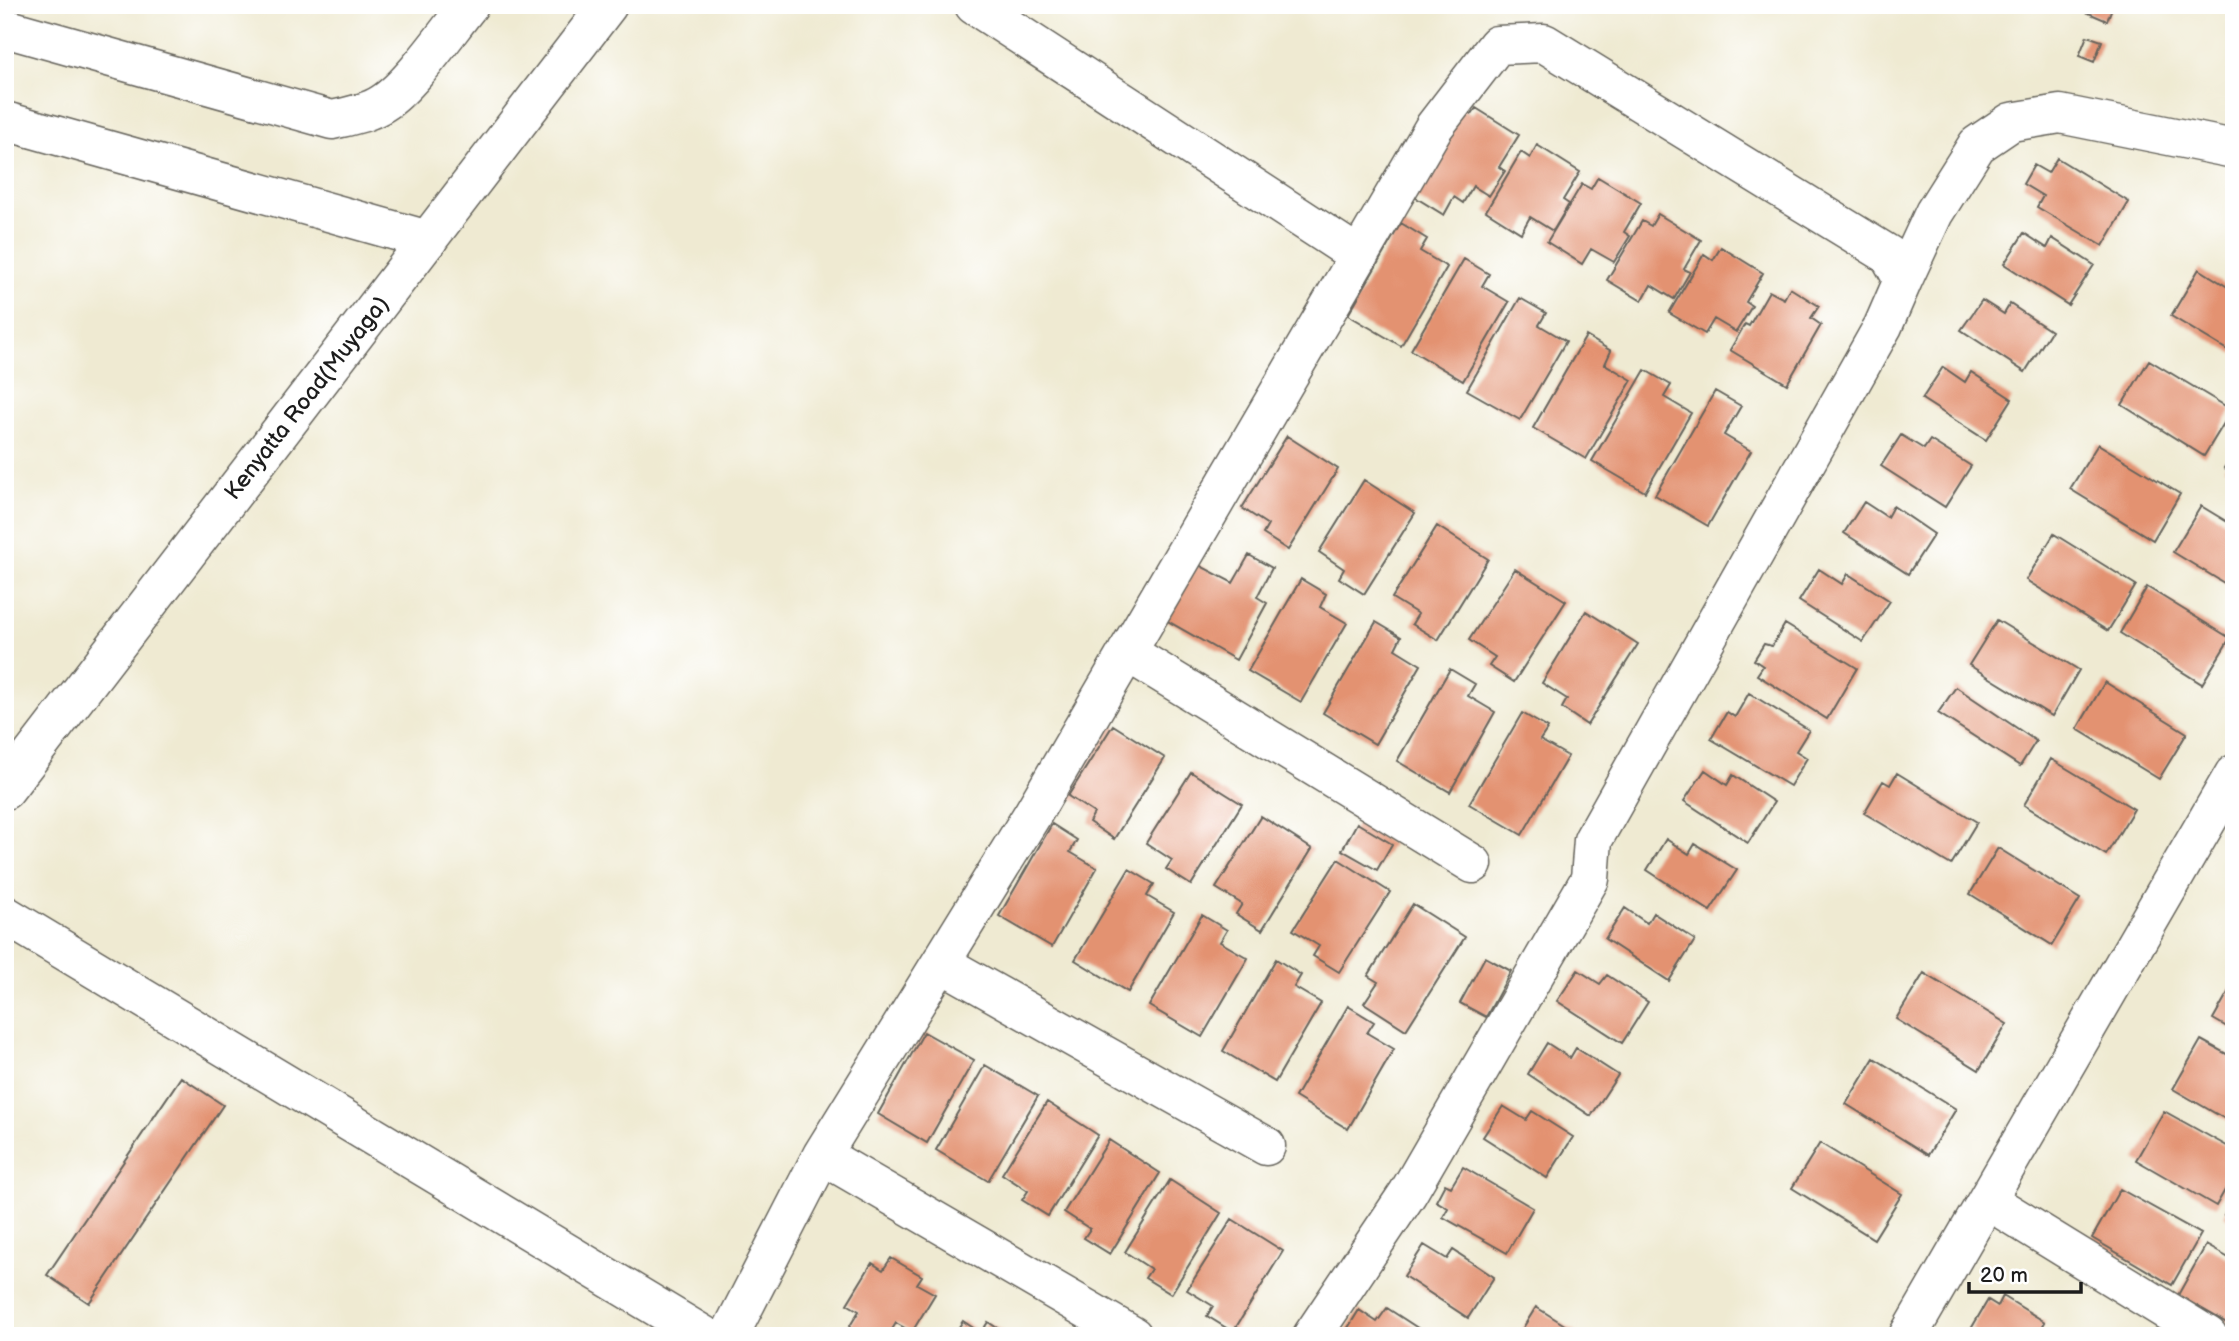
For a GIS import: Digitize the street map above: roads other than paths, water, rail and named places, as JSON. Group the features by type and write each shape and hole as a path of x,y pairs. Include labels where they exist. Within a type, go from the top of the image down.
{"street":[{"path":"5,28 332,120 372,108 398,92 469,5"},
{"name":"Kenyatta Road(Muyaga)","path":"5,790 608,5"},
{"path":"974,5 1359,256"},
{"path":"729,1336 822,1155 1032,815 1434,127 1497,45 1544,43 1889,255 1903,280"},
{"path":"1312,1336 1408,1193 1590,879 1593,840 1883,326 1934,213 1977,145 2011,122 2060,114 2234,149"},
{"path":"5,121 428,240"},
{"path":"1127,652 1473,864"},
{"path":"1908,1336 2234,774"},
{"path":"5,915 705,1336"},
{"path":"941,963 1266,1146"},
{"path":"822,1155 1133,1336"},
{"path":"1987,1200 2208,1336"}]}
